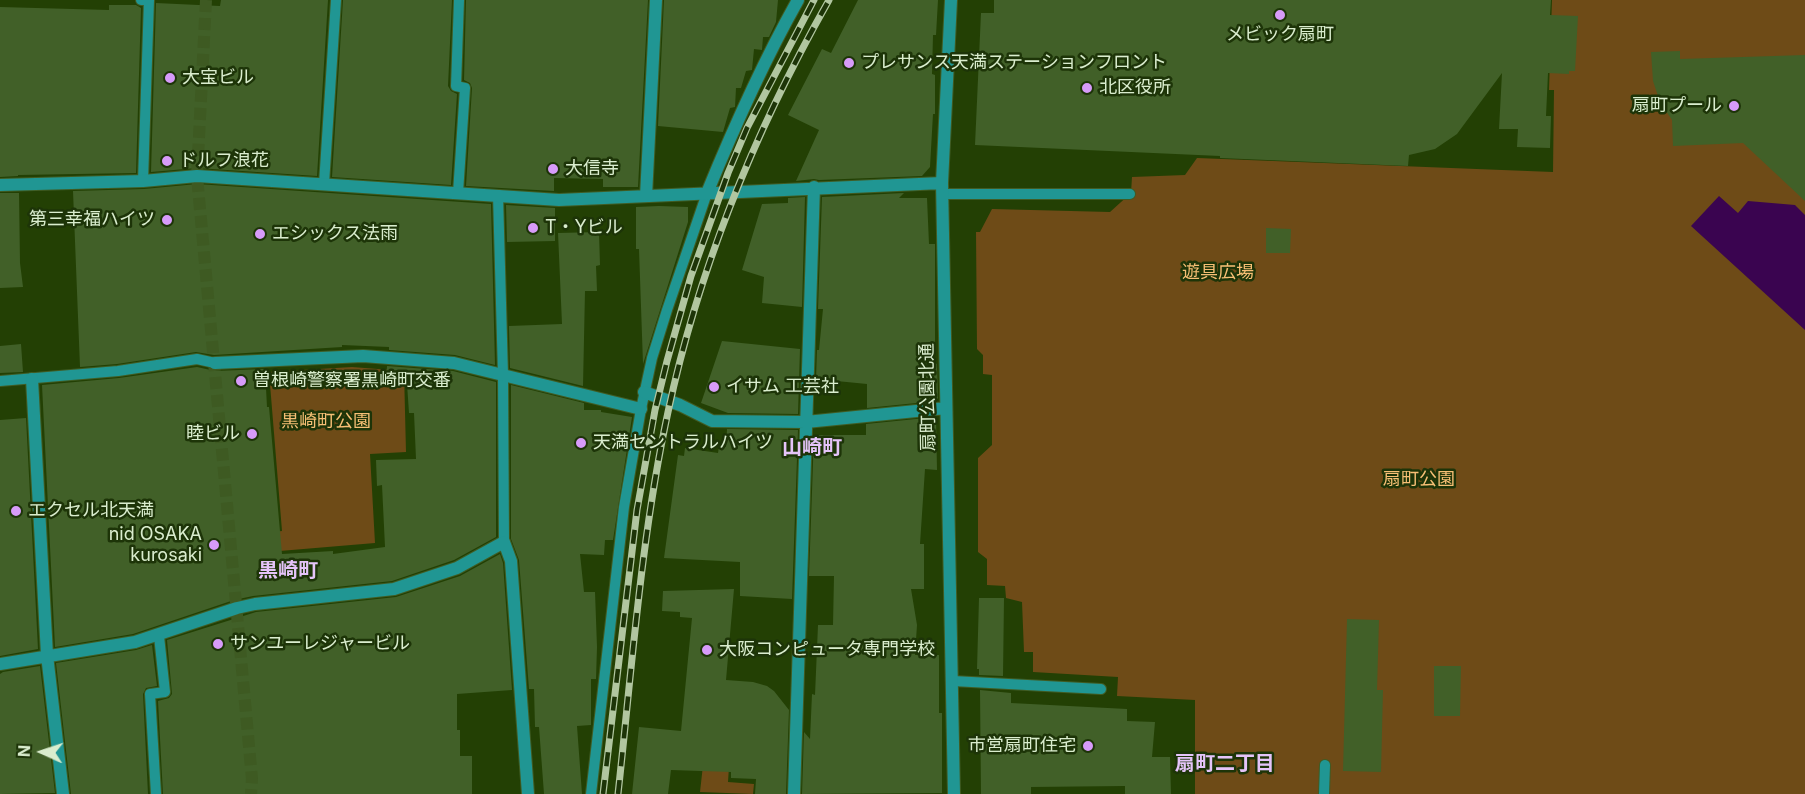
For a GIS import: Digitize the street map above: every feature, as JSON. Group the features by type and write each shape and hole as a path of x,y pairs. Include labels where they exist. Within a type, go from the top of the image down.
{"street":[{"path":"646,196 656,0"},
{"path":"707,193 735,123 798,0"},
{"name":"扇町公園北通","path":"951,0 942,188 954,794"},
{"path":"0,185 143,181 197,176 560,200 814,187 942,188"},
{"path":"794,794 814,187"},
{"path":"215,363 363,356 454,363 641,409"},
{"path":"32,379 47,655 63,794"},
{"path":"644,393 680,405 712,421 806,422 946,408"},
{"path":"0,664 135,642 255,604 394,590 457,568 504,542 511,561 528,794"}],"lane":[{"path":"141,0 149,0 143,181"},
{"path":"324,184 336,0"},
{"path":"458,193 465,88 456,86 459,0"},
{"path":"942,188 1130,194"},
{"path":"591,794 624,507 644,393 667,310 707,193"},
{"path":"498,195 503,375 504,542"},
{"path":"0,381 118,371 197,359 215,363"},
{"path":"156,794 150,694 165,692 159,636"},
{"path":"953,681 1101,689"},
{"path":"1324,794 1325,765"}],"green space":[{"name":"扇町公園","path":"1552,0 1805,0 1805,794 1195,794 1195,700 1117,696 1118,677 1033,672 1033,652 1024,652 1022,602 1006,598 1005,586 987,585 987,559 978,552 978,458 992,445 992,375 983,374 983,355 977,349 976,232 980,232 992,209 1110,212 1131,193 1132,177 1185,175 1197,158 1553,172 1554,90 1549,90"},
{"name":"黒崎町公園","path":"352,367 404,371 406,452 370,454 375,543 244,554 242,535 282,531 269,372"},
{"path":"703,765 729,767 728,782 754,784 753,794 700,792"}],"shaded area":[{"path":"1719,196 1738,213 1748,201 1795,205 1805,215 1805,330 1691,226"}],"building":[{"path":"221,0 328,0 317,176 197,168 151,172 156,3 220,6"},
{"path":"343,0 452,0 448,86 457,94 451,185 332,177"},
{"path":"466,0 648,0 638,187 603,187 603,179 554,178 554,191 466,186 472,88 470,83 464,80"},
{"path":"664,0 778,0 776,22 769,37 763,37 762,50 754,49 752,70 746,71 741,88 736,88 735,107 730,108 723,132 658,126"},
{"path":"858,0 938,0 936,35 933,35 932,74 935,75 935,114 933,114 930,167 922,176 796,181 819,130 788,115 822,49 831,53"},
{"path":"994,0 1551,0 1550,15 1578,16 1575,71 1569,71 1569,74 1548,73 1546,116 1551,116 1550,148 1517,147 1518,129 1499,129 1502,73 1457,134 1435,149 1409,155 1408,166 975,145 981,13 994,13"},
{"path":"109,5 136,5 141,8 136,173 0,177 0,7 109,10"},
{"name":"扇町プール","path":"1680,51 1680,59 1805,55 1805,201 1743,143 1673,146 1672,120 1660,102 1653,81 1651,52"},
{"path":"197,184 491,204 495,365 455,355 389,350 389,347 342,345 342,347 214,355 196,352 80,367 73,191 144,189"},
{"path":"0,193 19,193 20,263 23,287 0,288"},
{"path":"904,193 899,198 927,198 929,244 935,244 935,363 937,364 938,398 936,401 867,408 867,384 816,379 817,350 819,350 823,309 818,309 822,197"},
{"path":"805,197 802,307 762,303 764,277 742,270 762,204 788,203 788,198"},
{"name":"T・Yビル","path":"506,205 555,208 555,241 507,242"},
{"path":"636,207 688,207 688,222 643,364 639,249 636,249"},
{"path":"1266,228 1291,229 1290,253 1266,253"},
{"path":"599,232 600,265 596,266 597,291 585,291 583,386 510,368 509,326 562,324 558,233"},
{"path":"722,341 800,349 798,414 728,413 701,403"},
{"path":"21,344 23,372 0,373 0,346"},
{"path":"387,366 453,371 496,382 496,537 454,560 392,581 253,596 234,600 133,634 55,647 42,385 119,378 197,367 215,371 265,369 282,554 333,551 333,554 385,547 382,485 377,486 376,460 416,459 414,413 409,413 407,384 386,382"},
{"path":"511,385 584,403 584,410 601,410 601,412 632,417 613,540 605,540 604,555 580,554 584,592 595,592 597,647 596,679 591,679 591,725 577,726 582,794 544,794 539,727 535,727 534,689 529,689 519,560 511,539"},
{"path":"936,417 937,470 925,469 920,544 924,544 924,589 911,589 917,625 915,655 939,655 942,793 802,794 804,732 810,739 812,694 815,695 818,625 833,625 834,576 809,576 814,435 866,435 866,424"},
{"path":"26,418 38,649 0,656 0,420"},
{"path":"727,429 798,430 792,599 740,596 740,562 664,558 678,455 684,456 685,448 718,453 719,446 726,447"},
{"path":"500,554 503,563 512,690 457,694 460,756 472,756 472,794 163,794 158,701 169,698 172,694 167,640 256,612 396,597 460,576"},
{"path":"734,589 726,680 753,682 767,686 789,710 786,794 755,794 756,779 731,778 731,772 671,770 668,794 632,794 639,727 681,731 692,618 680,617 680,612 662,611 663,591"},
{"path":"979,598 1004,598 1003,676 979,675 979,669 977,669"},
{"path":"1347,619 1379,620 1377,690 1383,690 1381,772 1343,771"},
{"path":"152,645 157,686 146,688 143,694 148,794 71,794 56,663 136,650"},
{"path":"40,666 55,793 0,794 0,674"},
{"path":"1434,666 1461,666 1460,716 1434,716"},
{"path":"980,690 1011,693 1011,703 1127,709 1127,721 1155,722 1152,757 1170,757 1171,794 1125,794 1125,786 1031,787 1031,794 981,794"}],"tunnel":[{"path":"206,0 197,176 252,779 251,794"}],"railway":[{"path":"603,794 637,510 655,410 667,361 691,276 728,173 747,128 814,0"},
{"path":"618,794 638,602 651,507 668,412 681,358 713,251 754,149 777,98 829,0"}],"place":[{"name":"メビック扇町","path":"1280,15"},
{"name":"プレサンス天満ステーションフロント","path":"849,63"},
{"name":"大宝ビル","path":"170,78"},
{"name":"北区役所","path":"1087,88"},
{"name":"扇町プール","path":"1734,106"},
{"name":"ドルフ浪花","path":"167,161"},
{"name":"大信寺","path":"553,169"},
{"name":"第三幸福ハイツ","path":"167,220"},
{"name":"T・Yビル","path":"533,228"},
{"name":"エシックス法雨","path":"260,234"},
{"name":"曽根崎警察署黒崎町交番","path":"241,381"},
{"name":"イサム 工芸社","path":"714,387"},
{"name":"睦ビル","path":"252,434"},
{"name":"天満セントラルハイツ","path":"581,443"},
{"name":"エクセル北天満","path":"16,511"},
{"name":"nid OSAKA kurosaki","path":"214,545"},
{"name":"サンユーレジャービル","path":"218,644"},
{"name":"大阪コンピュータ専門学校","path":"707,650"},
{"name":"市営扇町住宅","path":"1088,746"}],"district":[{"name":"山崎町","path":"812,448"},
{"name":"黒崎町","path":"288,571"},
{"name":"扇町二丁目","path":"1225,764"}],"park label":[{"name":"遊具広場","path":"1218,273"}]}
